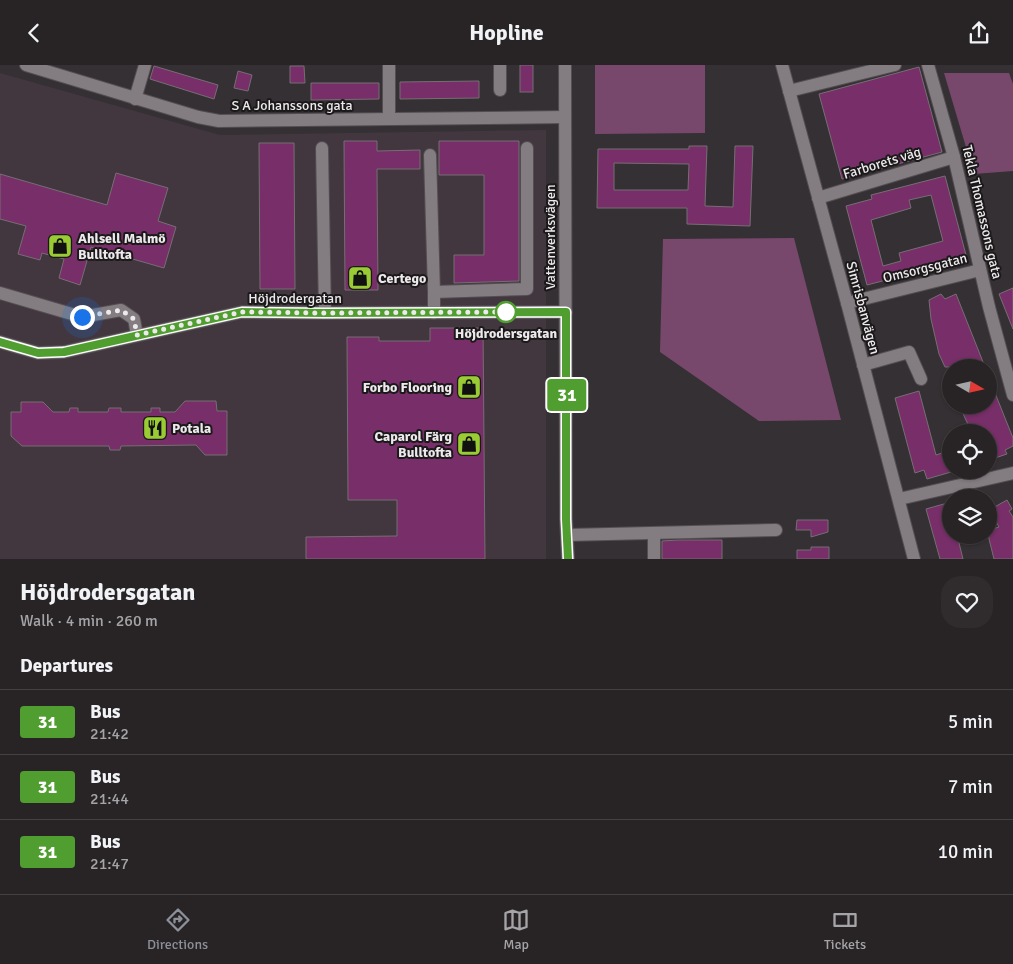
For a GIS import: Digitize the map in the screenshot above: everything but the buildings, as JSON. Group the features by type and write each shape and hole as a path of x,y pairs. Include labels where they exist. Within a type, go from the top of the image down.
{"street":[{"name":"S A Johanssons gata","path":"26,65 134,99 219,121 565,117"},
{"path":"134,99 145,65"},
{"path":"389,65 389,119"},
{"path":"500,65 500,90"},
{"name":"Vattenverksvägen","path":"565,65 568,559"},
{"name":"Simrisbanvägen","path":"782,65 914,559"},
{"path":"790,91 863,69 895,65"},
{"name":"Tekla Thomassons gata","path":"928,65 954,157 989,307 1013,395"},
{"path":"322,147 324,313"},
{"path":"434,292 527,289 527,148"},
{"path":"430,155 434,313"},
{"name":"Farborets väg","path":"818,198 954,157"},
{"name":"Omsorgsgatan","path":"847,303 980,270"},
{"path":"0,293 82,317 121,310 134,319 137,335"},
{"name":"Höjdrodergatan","path":"0,342 38,353 64,352 242,312 566,312"},
{"path":"863,365 909,352 921,379"},
{"path":"899,499 1013,473"},
{"path":"567,535 776,530"},
{"path":"654,533 654,559"}],"shaded area":[{"path":"595,65 705,65 705,133 595,134"},
{"path":"0,73 220,135 546,130 546,559 0,559"},
{"path":"944,73 1009,73 1013,84 1013,171 974,174"},
{"path":"794,238 841,420 759,421 660,352 663,239"}],"bus line":[{"name":"31","path":"0,342 38,353 64,352 242,312 566,312 566,519 568,559"}],"place":[{"name":"Ahlsell Malmö Bulltofta","path":"60,246"},
{"name":"Certego","path":"360,278"},
{"name":"Höjdrodersgatan","path":"506,312"},
{"name":"Forbo Flooring","path":"469,387"},
{"name":"Potala","path":"155,428"},
{"name":"Caparol Färg Bulltofta","path":"469,444"}],"route":[{"path":"82,317 121,310 134,319 137,335 242,312 506,312"}]}
